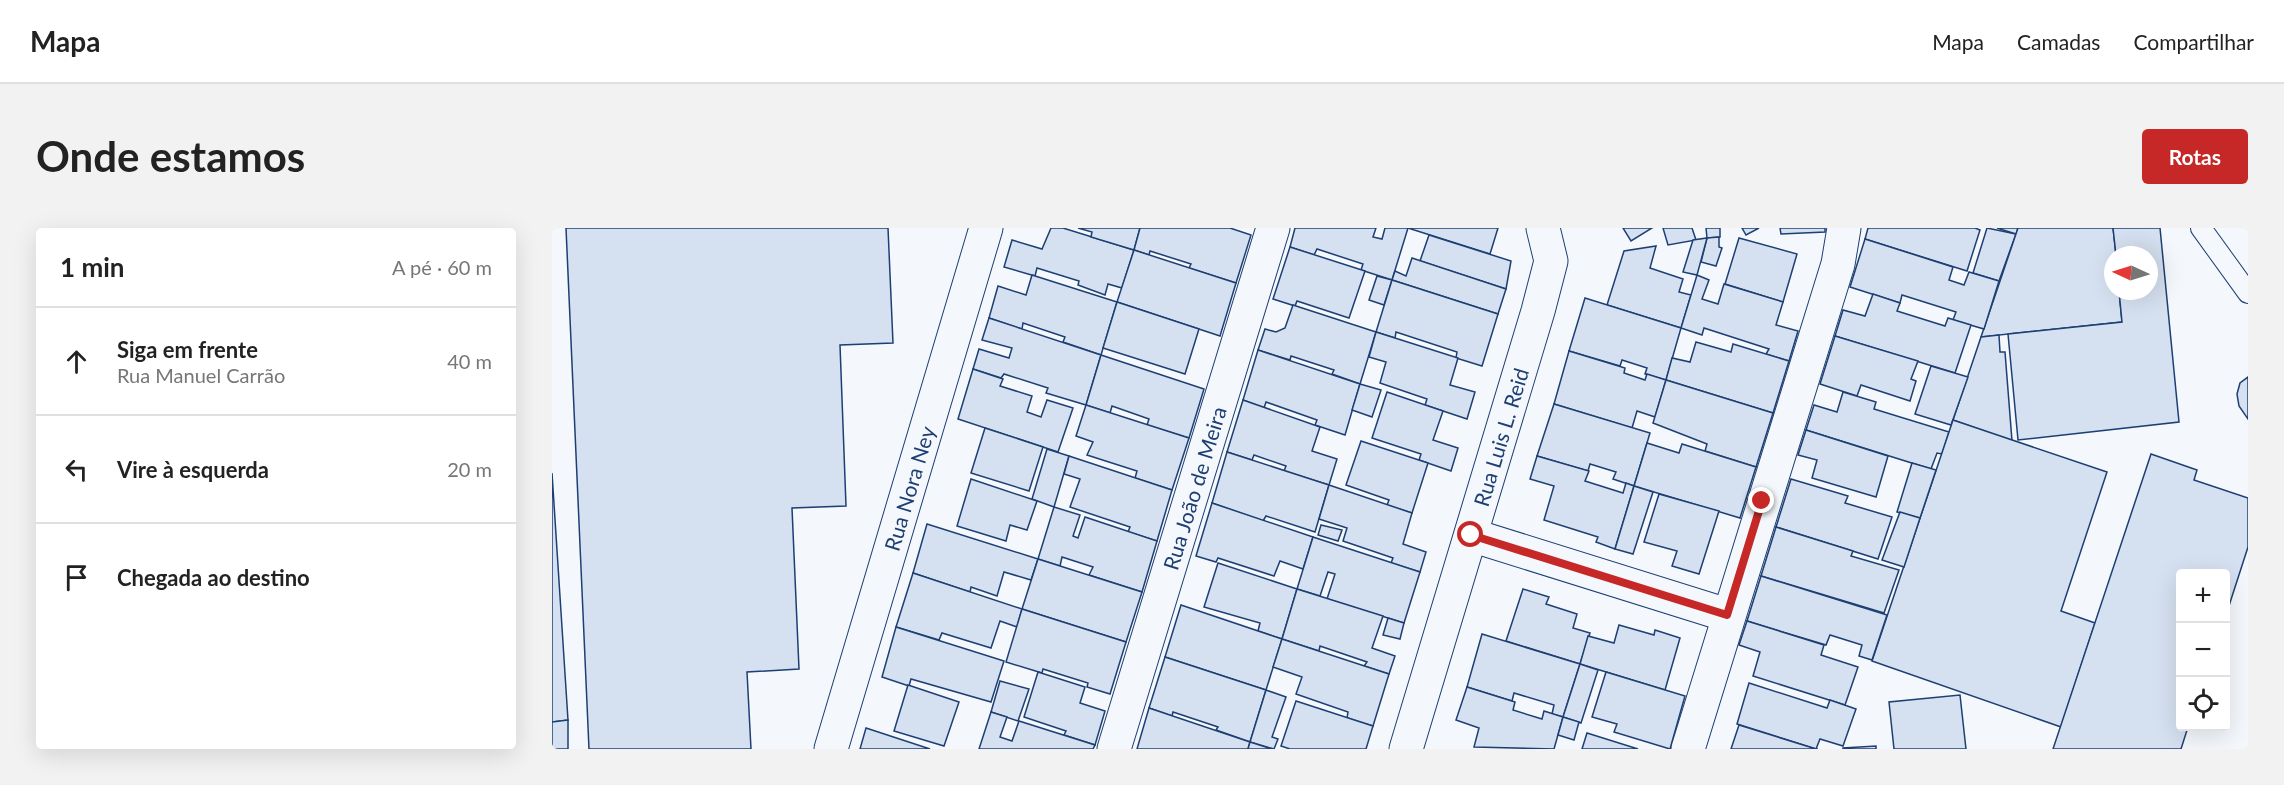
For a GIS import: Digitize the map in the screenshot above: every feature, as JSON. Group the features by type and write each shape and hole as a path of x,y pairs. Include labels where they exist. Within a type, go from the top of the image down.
{"street":[{"name":"Rua Nora Ney","path":"831,749 986,228"},
{"name":"Rua João de Meira","path":"1114,749 1273,228"},
{"name":"Rua Luis L. Reid","path":"1406,749 1551,261 1544,228"},
{"path":"1688,749 1727,615 1838,264 1844,228"},
{"path":"1471,535 1727,615"}],"lane":[{"path":"2201,228 2248,293"}],"building":[{"path":"566,228 888,228 893,343 840,345 846,506 792,508 799,669 747,672 751,749 589,749"},
{"path":"1051,228 1063,228 1134,250 1122,288 1108,284 1105,295 1078,285 1079,281 1037,268 1035,276 1004,267 1012,240 1042,249"},
{"path":"1078,228 1140,228 1134,250 1091,237 1092,232"},
{"path":"1140,228 1230,228 1251,235 1236,283 1189,268 1191,264 1150,251 1149,255 1134,250"},
{"path":"1295,228 1376,228 1373,237 1382,239 1385,228 1408,228 1392,280 1361,270 1363,264 1317,249 1314,255 1290,247"},
{"path":"1408,228 1498,228 1490,254"},
{"path":"1623,228 1652,228 1631,241"},
{"path":"1663,228 1692,228 1696,240 1668,245"},
{"path":"1706,228 1720,228 1720,237 1707,238"},
{"path":"1742,228 1759,228 1746,235"},
{"path":"1780,228 1825,228 1825,232 1781,234"},
{"path":"1868,228 1975,228 1980,230 1967,271 1865,239"},
{"path":"1987,228 2016,234 1999,281 1973,273"},
{"path":"1997,228 2018,228 2016,234"},
{"path":"2018,228 2113,228 2115,246 2104,246 2104,300 2120,300 2122,322 1981,337"},
{"path":"2113,228 2160,228 2179,422 2018,440 2008,334 2122,322 2120,300 2158,300 2158,246 2115,246"},
{"path":"1429,235 1511,261 1506,289 1420,261"},
{"path":"1719,237 1719,247 1722,248 1716,266 1701,262 1707,238"},
{"path":"1707,238 1697,275 1683,272 1693,240"},
{"path":"1739,238 1797,254 1783,302 1725,284"},
{"path":"1865,239 1953,267 1949,280 1964,285 1969,272 1999,281 1984,329 1953,320 1956,312 1902,295 1900,303 1850,287"},
{"path":"1656,246 1650,268 1683,279 1679,292 1691,295 1681,328 1607,305 1624,251"},
{"path":"1290,247 1365,271 1349,318 1297,301 1295,306 1273,299"},
{"path":"1134,250 1236,283 1220,336 1117,302"},
{"path":"1412,258 1506,289 1498,314 1392,280 1395,271 1406,276"},
{"path":"1032,275 1117,302 1101,355 1063,342 1065,337 1023,323 1022,329 989,318 998,286 1026,295"},
{"path":"1697,275 1709,280 1702,299 1718,304 1724,284 1783,302 1776,325 1798,331 1789,361 1766,354 1769,349 1704,328 1702,335 1681,328"},
{"path":"1377,276 1392,280 1384,305 1369,300"},
{"path":"1392,280 1498,314 1482,366 1456,358 1457,352 1396,332 1395,338 1376,332"},
{"path":"1873,294 1900,303 1897,311 1945,326 1948,318 1971,325 1955,373 1835,336 1843,310 1865,316"},
{"path":"1585,298 1681,328 1666,380 1645,374 1647,368 1622,360 1620,366 1569,351"},
{"path":"1117,302 1199,329 1185,374 1103,348"},
{"path":"1293,305 1376,332 1360,384 1332,374 1334,370 1291,356 1290,360 1258,350 1265,329 1276,332 1285,328"},
{"path":"989,318 1101,355 1086,405 1046,393 1048,388 1004,374 1001,378 973,369 979,349 1009,358 1012,348 982,340"},
{"path":"1376,332 1458,358 1450,385 1475,392 1467,419 1425,405 1427,399 1380,383 1386,362 1369,357"},
{"path":"1999,335 2000,352 2005,352 2012,441 1953,420 1981,337"},
{"path":"1835,336 1918,361 1911,379 1916,381 1910,401 1861,385 1857,396 1820,384"},
{"path":"1696,342 1731,352 1733,344 1789,361 1773,413 1666,380 1672,358 1690,362"},
{"path":"1258,350 1360,384 1345,435 1315,425 1317,420 1266,402 1264,408 1243,400"},
{"path":"1569,351 1625,368 1624,373 1645,380 1647,374 1666,380 1655,417 1637,411 1632,428 1554,404"},
{"path":"1101,355 1204,389 1189,438 1147,425 1149,419 1112,406 1110,413 1086,405"},
{"path":"1931,366 1968,377 1951,425 1915,414"},
{"path":"973,369 1003,379 1000,386 1032,396 1027,412 1041,417 1047,400 1073,408 1058,452 958,419"},
{"path":"2248,377 2248,419 2239,406 2237,394 2240,383"},
{"path":"1666,380 1773,413 1756,467 1705,451 1707,444 1653,423"},
{"path":"1360,384 1381,390 1372,417 1352,410"},
{"path":"1387,392 1443,411 1433,440 1458,448 1451,471 1419,460 1421,454 1372,438"},
{"path":"1843,392 1876,402 1874,409 1949,432 1942,454 1937,453 1931,469 1806,430 1814,405 1837,412"},
{"path":"1243,400 1320,427 1312,451 1337,459 1329,485 1284,471 1286,466 1254,455 1252,460 1227,452"},
{"path":"1554,404 1650,433 1634,486 1613,479 1616,472 1590,464 1588,471 1537,456"},
{"path":"1086,405 1189,438 1172,490 1135,478 1137,471 1087,455 1093,442 1076,436"},
{"path":"1953,420 2107,472 2061,611 2095,623 2061,727 1872,661"},
{"path":"985,428 1043,447 1029,491 971,473"},
{"path":"1806,430 1888,456 1876,497 1812,478 1817,460 1798,455"},
{"path":"1361,441 1428,463 1412,513 1387,505 1389,500 1346,485"},
{"path":"1647,443 1679,453 1682,444 1756,467 1740,518 1634,486"},
{"path":"1047,449 1069,456 1054,507 1032,499"},
{"path":"1227,452 1329,485 1315,532 1266,516 1263,521 1212,503"},
{"path":"2151,454 2197,470 2194,480 2248,498 2248,547 2230,603 2230,569 2176,569 2176,731 2187,731 2181,749 2053,749"},
{"path":"1069,456 1172,490 1157,541 1128,532 1130,527 1070,507 1080,479 1064,474"},
{"path":"1537,456 1589,471 1585,481 1623,493 1626,483 1634,486 1615,549 1596,542 1598,537 1544,520 1554,486 1530,479"},
{"path":"1912,463 1936,470 1920,518 1897,512"},
{"path":"552,473 568,720 552,722"},
{"path":"971,479 1037,501 1027,530 1010,525 1006,541 957,526"},
{"path":"1791,479 1848,496 1845,503 1892,517 1878,559 1776,527"},
{"path":"1329,485 1412,513 1403,544 1426,552 1420,572 1391,563 1393,558 1343,541 1347,528 1319,519"},
{"path":"1634,486 1653,492 1633,554 1615,549"},
{"path":"1659,494 1719,511 1699,574 1672,566 1677,551 1644,542"},
{"path":"1212,503 1313,537 1303,569 1280,561 1274,576 1218,558 1216,562 1196,556"},
{"path":"1054,507 1080,515 1073,536 1078,538 1085,517 1157,541 1142,592 1089,575 1093,567 1062,557 1060,566 1038,559"},
{"path":"1900,512 1920,518 1904,567 1882,560"},
{"path":"927,524 1038,559 1031,580 1004,572 997,596 971,587 970,592 913,573"},
{"path":"1321,525 1342,530 1338,541 1318,535"},
{"path":"1776,527 1853,551 1851,556 1899,570 1884,613 1761,576"},
{"path":"1313,537 1420,572 1404,623 1327,599 1335,574 1328,572 1320,596 1297,589"},
{"path":"1038,559 1142,592 1126,642 1022,609"},
{"path":"1218,563 1297,589 1282,639 1258,631 1260,623 1204,607"},
{"path":"913,573 1022,609 1017,627 1000,621 991,648 942,633 939,640 896,627"},
{"path":"1761,576 1887,615 1872,660 1859,656 1862,645 1830,635 1826,645 1747,621"},
{"path":"1297,589 1383,616 1372,648 1395,656 1389,674 1364,666 1367,662 1320,646 1319,651 1282,639"},
{"path":"1523,589 1549,597 1546,604 1577,614 1573,628 1590,633 1580,664 1506,641"},
{"path":"1181,605 1282,639 1266,690 1165,657"},
{"path":"1022,609 1126,642 1110,694 1087,687 1088,683 1043,669 1042,673 1006,662"},
{"path":"1388,618 1404,623 1400,639 1383,635"},
{"path":"1747,621 1824,645 1821,655 1858,667 1845,705 1753,676 1760,652 1739,645"},
{"path":"1619,625 1654,635 1655,630 1680,638 1665,690 1580,664 1588,636 1614,643"},
{"path":"896,627 1004,661 991,702 911,679 909,686 882,677"},
{"path":"1482,634 1580,664 1563,717 1552,714 1554,705 1514,693 1512,701 1467,687"},
{"path":"1282,639 1389,674 1373,726 1347,718 1348,712 1296,694 1302,677 1273,667"},
{"path":"1165,657 1266,690 1250,742 1216,730 1218,727 1173,712 1172,716 1149,708"},
{"path":"1580,664 1598,670 1581,723 1563,717"},
{"path":"1038,672 1085,687 1080,703 1105,711 1095,745 1064,735 1066,731 1024,717"},
{"path":"1606,672 1685,696 1670,749 1614,732 1617,724 1592,717"},
{"path":"1000,681 1029,689 1018,721 991,712"},
{"path":"1749,683 1827,708 1830,700 1856,709 1843,746 1820,739 1816,749 1737,724"},
{"path":"908,685 959,702 944,746 894,731"},
{"path":"1467,687 1515,702 1513,710 1542,719 1544,711 1563,717 1554,749 1474,747 1479,728 1456,720"},
{"path":"1266,690 1286,697 1272,737 1278,739 1274,749 1250,742"},
{"path":"1960,695 1966,749 1894,749 1889,702"},
{"path":"1296,701 1373,726 1366,749 1290,749 1281,746"},
{"path":"1149,708 1250,742 1248,749 1137,749"},
{"path":"991,712 1007,717 1000,737 1012,741 1019,721 1095,745 1093,749 979,749"},
{"path":"1563,717 1579,722 1574,740 1558,735"},
{"path":"568,720 568,749 552,749 552,722"},
{"path":"1739,725 1816,749 1731,749"},
{"path":"866,728 930,749 860,749"},
{"path":"1587,733 1638,749 1582,749"},
{"path":"1250,742 1272,749 1248,749"},
{"path":"1876,746 1876,749 1843,749 1843,748"}],"route":[{"path":"1471,535 1727,615 1762,501"}]}
